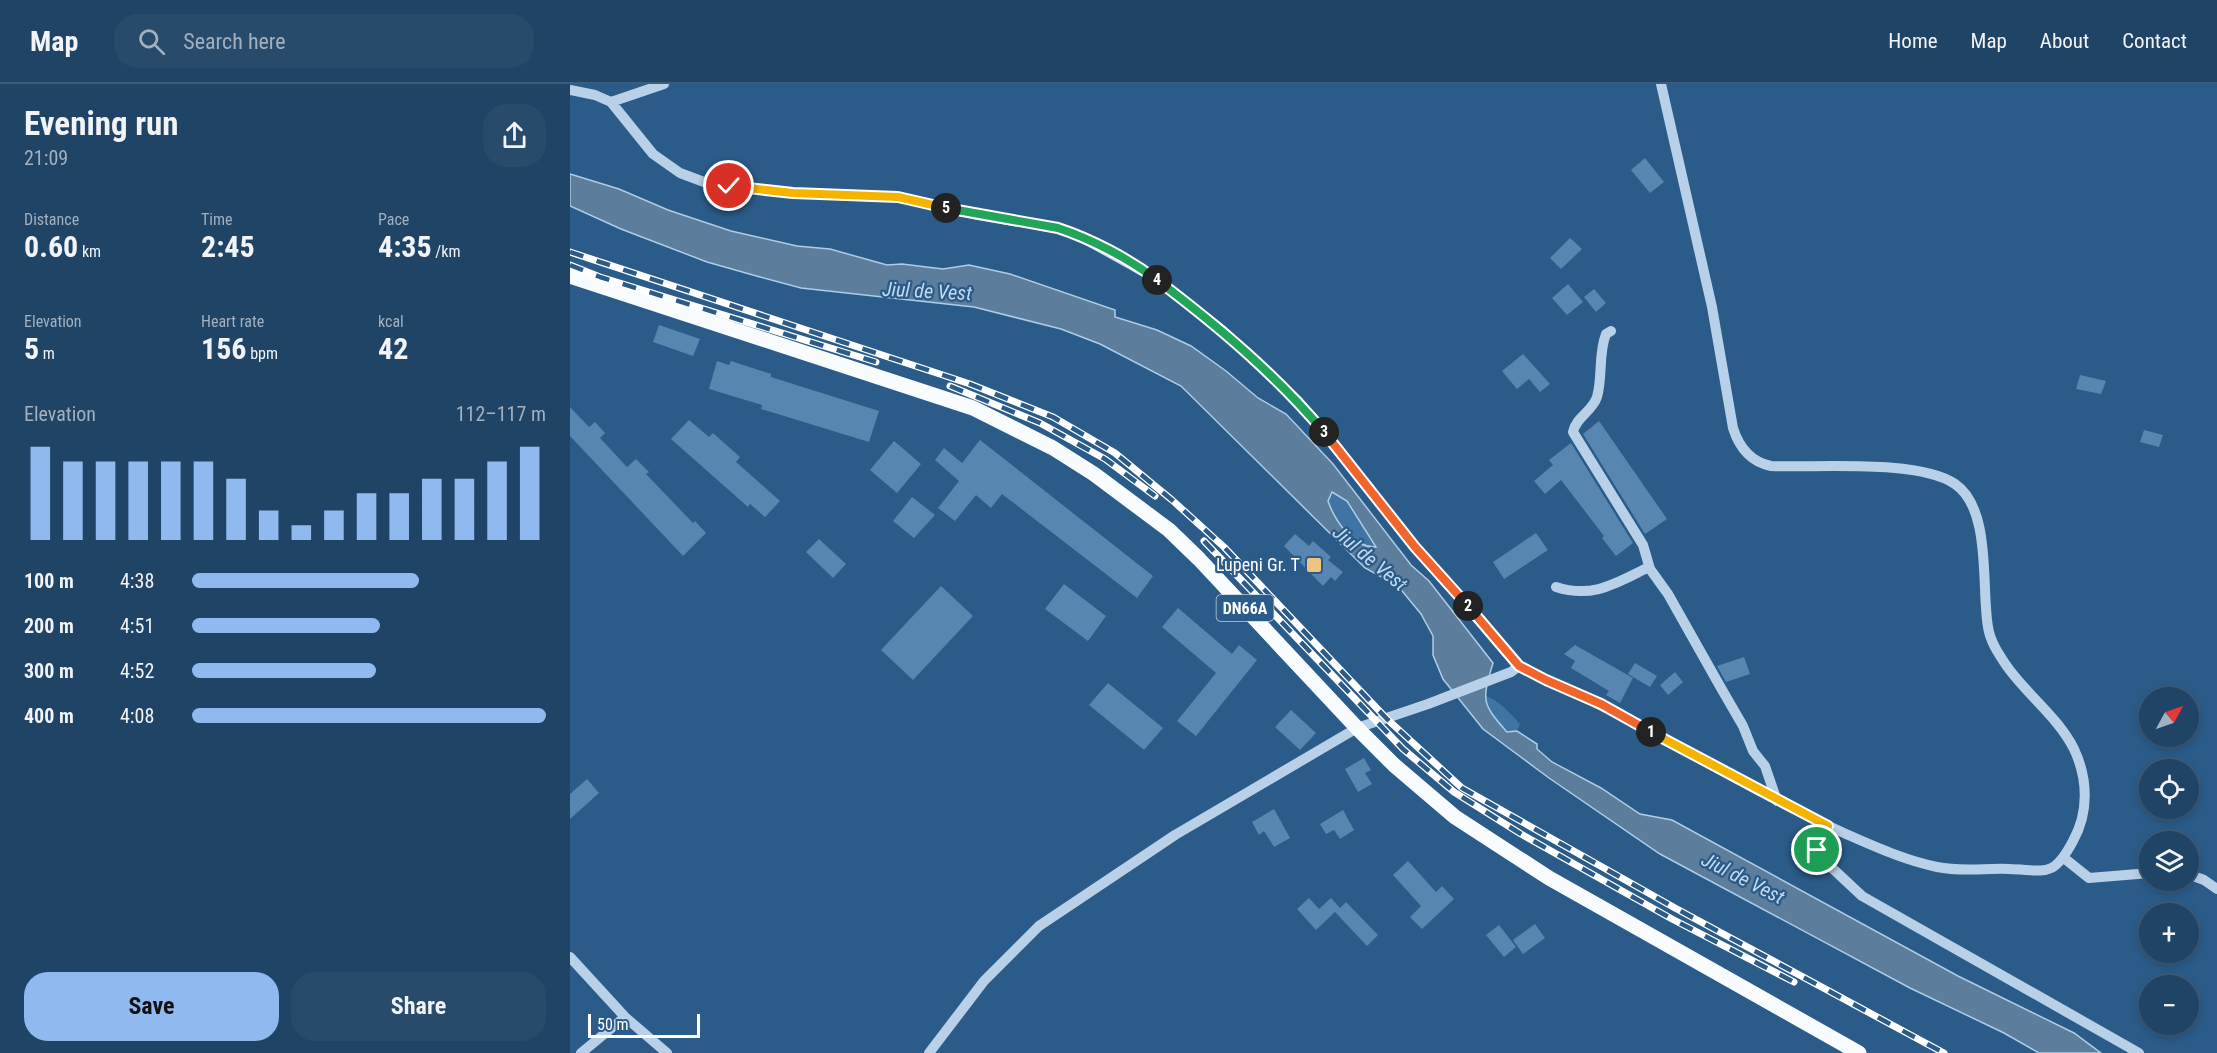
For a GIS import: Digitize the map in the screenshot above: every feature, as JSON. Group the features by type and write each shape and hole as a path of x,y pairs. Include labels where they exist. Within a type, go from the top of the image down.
{"main road":[{"name":"DN66A","path":"570,276 974,408 1053,448 1094,474 1169,530 1199,558 1357,728 1425,793 1495,844 1549,878 1859,1053"}],"street":[{"path":"611,102 664,84"},
{"path":"570,90 595,95 611,102 653,154 680,173 704,182 793,193 898,197 978,215 1058,228 1084,239 1153,277 1222,330 1299,402 1515,669 1601,704 1777,801 1900,858 1940,868 2045,872 2064,858 2082,825 2086,797 2082,771 2065,734 2007,667 1992,644 1988,628 1982,530 1975,510 1967,495 1956,484 1924,472 1771,466 1759,464 1738,442 1733,428 1712,307 1661,84"},
{"path":"1611,331 1606,334 1601,347 1596,398 1590,409 1575,424 1573,432 1642,545 1649,567 1668,594 1731,702 1753,751 1765,766 1777,801"},
{"path":"1556,587 1583,593 1596,591 1649,567"},
{"path":"929,1053 984,981 1039,926 1175,835 1357,728 1428,704 1515,669"},
{"path":"1828,826 1817,850 1831,867 1862,896 2139,1053"},
{"path":"2064,858 2089,878 2139,874"},
{"path":"2199,878 2217,890"},
{"path":"570,957 625,1017 667,1053"},
{"path":"581,1053 625,1017"}],"shaded area":[{"path":"1332,492 1347,501 1377,547 1360,543 1340,525 1328,501"},
{"path":"1484,695 1500,704 1520,724 1517,731 1508,732 1504,728 1491,711"}],"water":[{"name":"Jiul de Vest","path":"570,174 619,189 668,210 731,231 797,246 830,249 887,265 902,264 943,269 969,265 1010,274 1115,310 1115,317 1157,330 1191,346 1258,398 1286,414 1333,464 1411,565 1429,581 1493,663 1487,685 1486,700 1492,714 1507,732 1517,731 1537,744 1537,749 1552,762 1601,788 1640,814 1672,820 1958,976 2074,1033 2101,1053 2039,1053 2004,1033 1910,988 1660,854 1549,778 1483,729 1443,679 1433,655 1433,636 1421,614 1398,586 1365,568 1181,386 1100,344 1061,329 974,307 801,288 707,262 621,229 570,206","holes":["1332,492 1347,501 1376,547 1360,543 1346,532 1335,517 1328,501"]}],"building":[{"path":"1645,158 1664,182 1650,193 1631,170"},
{"path":"1570,238 1582,249 1561,269 1550,258"},
{"path":"1568,284 1583,302 1567,315 1552,298"},
{"path":"1594,289 1606,303 1596,312 1584,297"},
{"path":"659,325 700,339 693,356 653,342"},
{"path":"1523,354 1550,384 1540,392 1529,379 1517,389 1502,371"},
{"path":"717,361 729,365 731,361 771,374 771,377 879,411 869,442 761,409 762,405 709,389"},
{"path":"2080,375 2106,381 2101,394 2076,389"},
{"path":"570,407 589,427 595,422 605,433 600,438 627,467 636,459 649,472 646,474 693,523 695,521 706,533 683,556 570,436"},
{"path":"689,420 709,437 713,433 740,457 736,462 780,501 765,517 750,504 748,507 671,439"},
{"path":"1599,421 1667,519 1645,534 1583,434"},
{"path":"2144,430 2163,435 2159,447 2140,442"},
{"path":"980,440 1153,576 1137,598 1002,494 991,508 976,495 955,521 938,508 959,481 935,460 944,448 962,463"},
{"path":"894,441 921,464 897,493 870,470"},
{"path":"1571,443 1633,543 1616,556 1602,538 1604,536 1561,480 1545,494 1534,481 1553,465 1549,460"},
{"path":"912,497 935,515 914,538 893,521"},
{"path":"1536,533 1548,550 1504,579 1493,562"},
{"path":"1295,534 1309,546 1313,541 1331,557 1328,560 1343,572 1335,581 1331,577 1323,586 1284,546"},
{"path":"819,539 846,564 833,578 806,552"},
{"path":"1064,584 1106,616 1088,641 1045,609"},
{"path":"941,586 973,616 913,680 881,650"},
{"path":"1178,608 1232,654 1239,645 1257,660 1196,736 1177,721 1216,673 1162,627"},
{"path":"1575,645 1633,678 1620,703 1606,695 1609,691 1571,668 1575,661 1564,654"},
{"path":"1744,657 1750,674 1726,682 1717,666"},
{"path":"1635,663 1657,676 1650,687 1628,674"},
{"path":"1675,672 1683,682 1668,695 1660,685"},
{"path":"1108,683 1163,728 1144,750 1089,705"},
{"path":"1291,710 1316,733 1300,750 1275,727"},
{"path":"1364,758 1371,770 1365,773 1372,784 1358,792 1345,769"},
{"path":"587,779 599,793 570,819 570,794"},
{"path":"1274,809 1290,838 1274,847 1264,831 1259,835 1252,822"},
{"path":"1343,810 1354,830 1340,839 1334,830 1326,834 1320,824"},
{"path":"1408,861 1436,892 1442,886 1454,899 1422,929 1410,917 1421,906 1393,875"},
{"path":"1309,898 1319,909 1331,898 1340,908 1346,902 1378,935 1367,946 1335,912 1316,930 1297,909"},
{"path":"1535,924 1545,938 1523,954 1513,940"},
{"path":"1499,925 1516,947 1504,957 1486,935"}],"railway":[{"path":"570,252 970,384 1053,417 1115,453 1224,547 1387,719 1462,788 1675,908 1944,1053"},
{"path":"570,265 600,277 876,362"},
{"path":"950,386 1040,423 1105,459 1155,496"},
{"path":"1204,541 1403,749 1454,792 1521,834 1672,919 1794,982"}],"place":[{"name":"Lupeni Gr. T","path":"1314,565"}],"route":[{"path":"729,186 793,193 898,197 978,215 1058,228 1074,233 1153,277 1222,330 1299,402 1336,445 1415,547 1519,666 1601,704 1777,801 1828,826 1817,850"}]}
